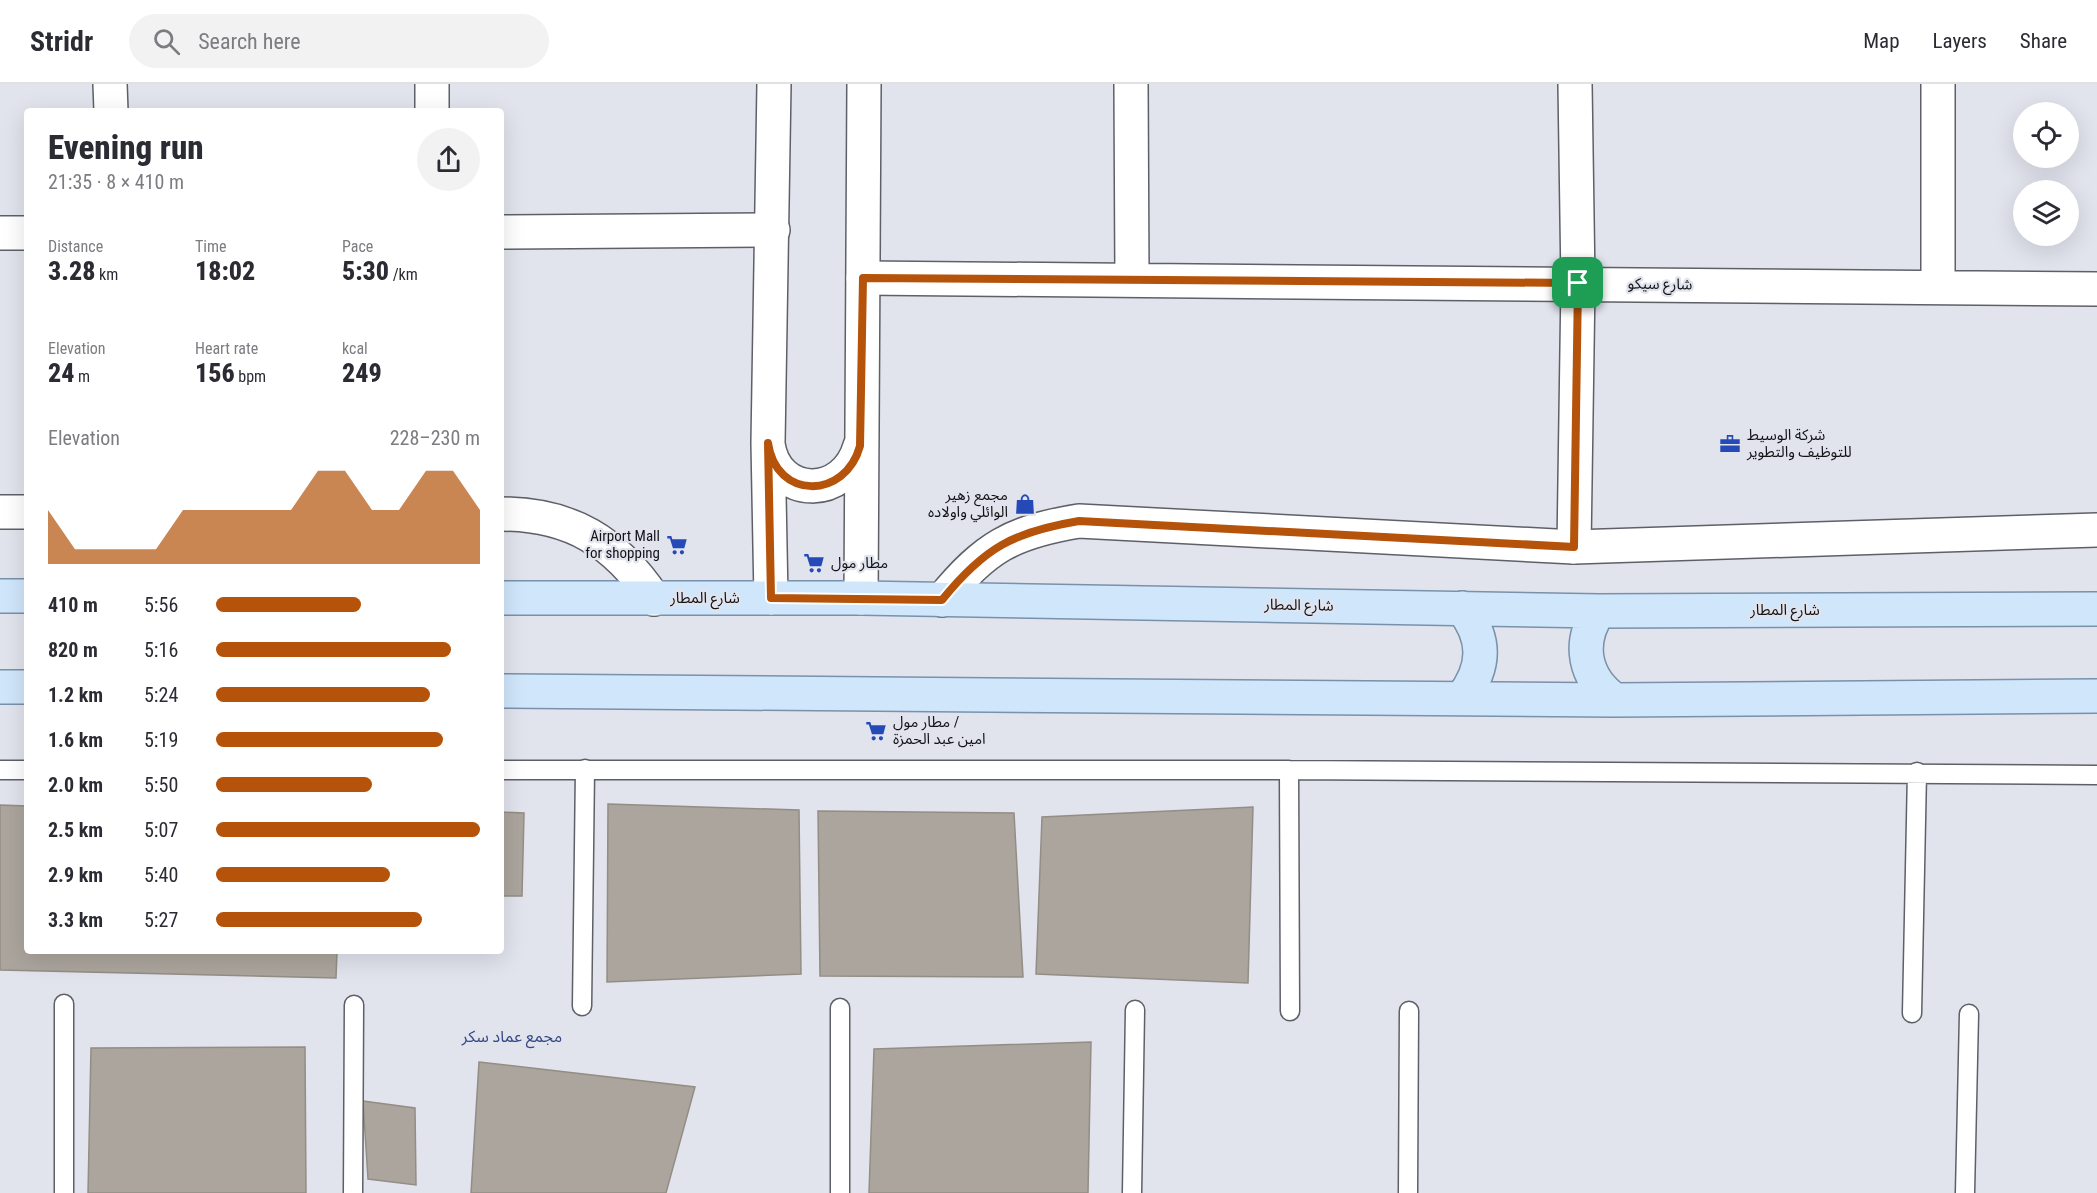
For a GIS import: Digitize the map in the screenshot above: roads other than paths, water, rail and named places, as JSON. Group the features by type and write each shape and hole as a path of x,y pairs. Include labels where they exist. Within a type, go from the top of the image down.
{"main road":[{"path":"0,596 24,596"},
{"name":"شارع المطار","path":"504,598 861,598 1599,611 2097,609"},
{"path":"1462,608 1479,637 1481,653 1476,677 1462,698"},
{"path":"1599,611 1586,637 1586,659 1594,679 1603,691 1615,700"},
{"path":"0,687 24,687"},
{"path":"504,691 1615,700 2097,696"}],"street":[{"path":"110,84 111,108"},
{"path":"432,84 432,108"},
{"path":"771,598 768,443 774,84"},
{"path":"861,598 860,446 864,84"},
{"path":"1131,84 1132,279"},
{"path":"1574,547 1578,283 1575,84"},
{"path":"1938,84 1938,287"},
{"path":"504,232 773,230"},
{"path":"0,233 24,233"},
{"name":"شارع سيكو","path":"863,278 2097,289"},
{"path":"768,443 770,455 777,468 789,479 803,485 819,486 834,482 847,473 856,461 860,446"},
{"path":"0,512 24,512"},
{"path":"504,514 541,516 569,524 594,537 624,560 654,599"},
{"path":"942,600 968,568 1001,544 1038,528 1079,521 1574,547 2097,530"}],"lane":[{"path":"0,770 24,770"},
{"path":"504,770 1289,770 1917,772 2097,775"},
{"path":"582,1006 585,770"},
{"path":"1289,770 1290,1011"},
{"path":"1912,1013 1917,772"},
{"path":"64,1004 64,1193"},
{"path":"353,1193 354,1005"},
{"path":"840,1008 840,1193"},
{"path":"1132,1193 1135,1010"},
{"path":"1408,1193 1409,1011"},
{"path":"1965,1193 1969,1014"}],"place":[{"name":"شركة الوسيط للتوظيف والتطوير","path":"1730,444"},
{"name":"مجمع زهير الوائلي واولاده","path":"1025,504"},
{"name":"Airport Mall for shopping","path":"677,545"},
{"name":"مطار مول","path":"814,563"},
{"name":"مطار مول / امين عبد الحمزة","path":"876,731"}],"district":[{"name":"مجمع عماد سكر","path":"512,1036"}]}
